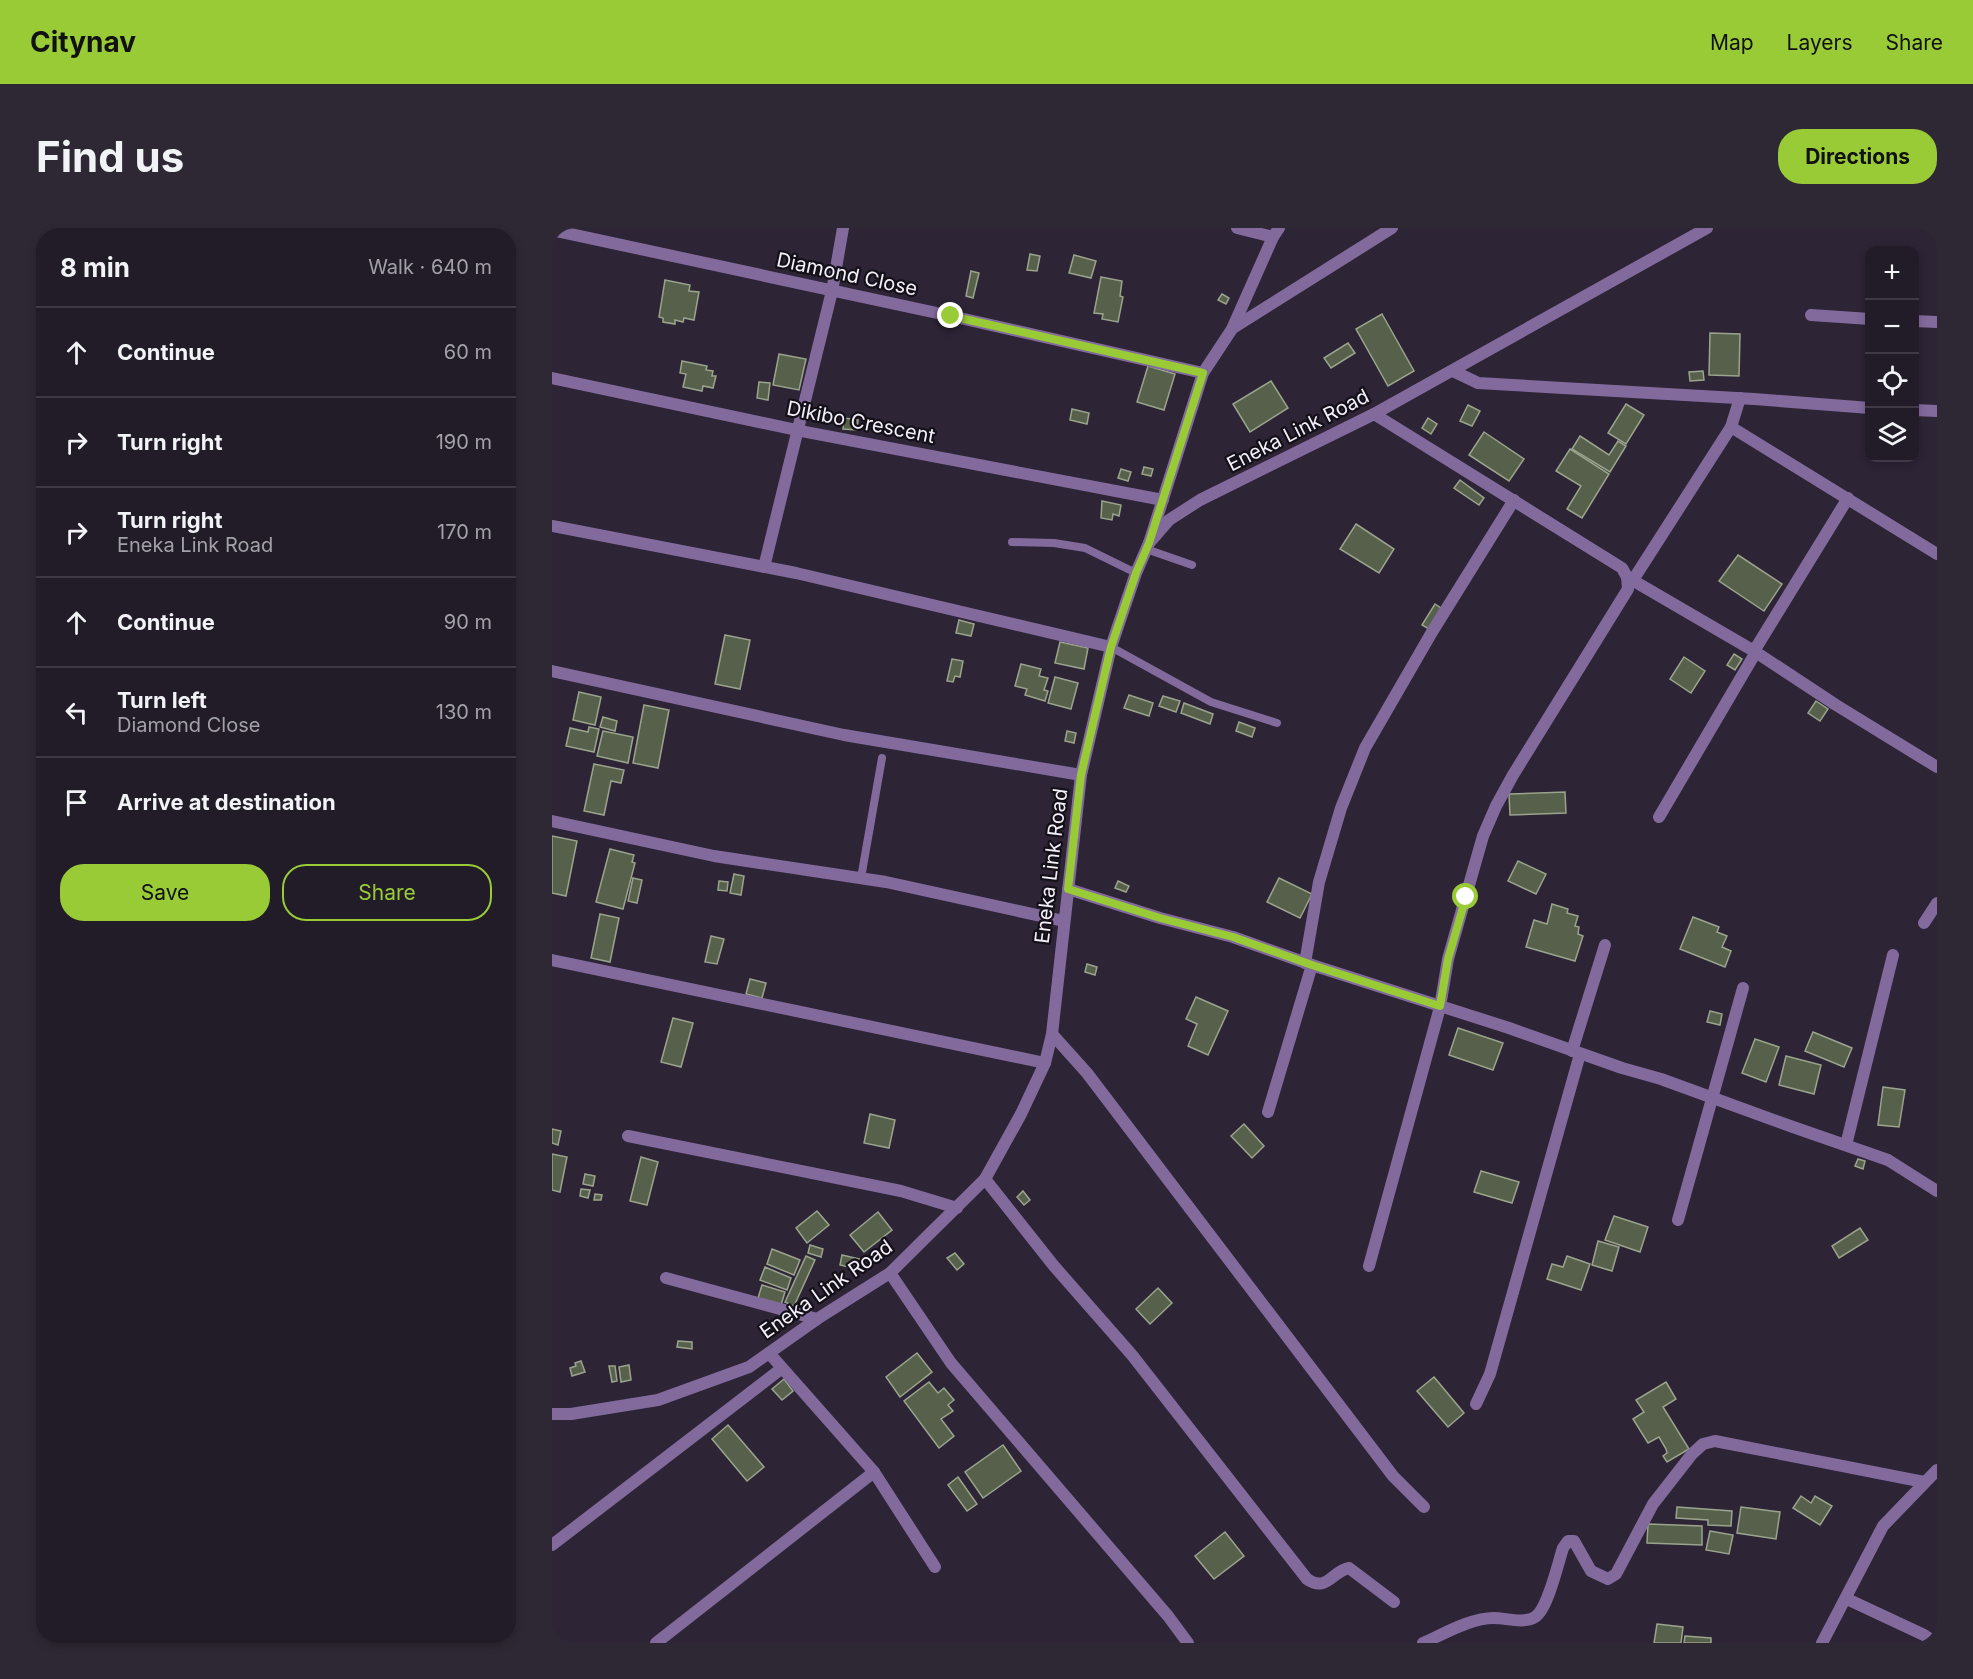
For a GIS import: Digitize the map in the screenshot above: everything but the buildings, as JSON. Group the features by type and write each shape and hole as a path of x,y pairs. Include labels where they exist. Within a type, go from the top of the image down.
{"street":[{"path":"764,567 832,291 843,228"},
{"path":"1148,546 1203,373 1232,328 1276,232 1237,228"},
{"path":"1232,328 1392,228"},
{"name":"Eneka Link Road","path":"552,1414 571,1414 658,1400 749,1367 890,1273 985,1179 1021,1114 1045,1063 1052,1034 1081,775 1111,647 1136,573 1148,546 1169,520 1200,500 1374,414 1454,371 1707,228"},
{"name":"Diamond Close","path":"552,230 1203,373"},
{"path":"1811,315 1865,318"},
{"path":"1919,321 1937,322"},
{"path":"1454,371 1478,383 1865,408"},
{"name":"Dikibo Crescent","path":"552,378 797,430 1163,500"},
{"path":"1369,1266 1440,1006 1448,959 1487,826 1513,775 1628,589 1630,579 1731,427 1740,398"},
{"path":"1919,410 1937,411"},
{"path":"1374,414 1622,568 1630,579 1755,651 1836,705 1937,767"},
{"path":"1731,427 1937,554"},
{"path":"1659,817 1755,651 1848,498"},
{"path":"1268,1112 1308,964 1319,882 1341,808 1365,748 1432,632 1514,500"},
{"path":"552,526 764,567 1111,647"},
{"path":"552,671 844,735 1081,775"},
{"path":"552,821 714,856 861,878 1064,921"},
{"path":"1068,889 1160,918 1233,937 1576,1053 1661,1079 1888,1160 1937,1191"},
{"path":"1924,923 1937,903"},
{"path":"1476,1404 1490,1374 1605,945"},
{"path":"1846,1145 1893,955"},
{"path":"552,960 1045,1063"},
{"path":"1678,1221 1743,988"},
{"path":"1052,1034 1087,1073 1393,1476 1424,1507"},
{"path":"628,1136 901,1191 957,1208"},
{"path":"985,1179 1054,1266 1131,1355 1307,1579 1314,1584 1320,1584 1343,1569 1349,1569 1394,1602"},
{"path":"890,1273 951,1363 1168,1616 1188,1643"},
{"path":"666,1278 818,1319"},
{"path":"769,1353 874,1472 935,1567"},
{"path":"552,1545 782,1369"},
{"path":"1423,1643 1481,1619 1524,1620 1535,1617 1543,1609 1563,1548 1568,1541 1574,1541 1595,1574 1608,1579 1616,1574 1653,1504 1692,1454 1703,1444 1715,1441 1924,1482"},
{"path":"1822,1643 1847,1599 1883,1526 1937,1470"},
{"path":"656,1643 874,1472"},
{"path":"1847,1599 1924,1635 1936,1643"}],"lane":[{"path":"1012,542 1062,544 1085,548 1136,573"},
{"path":"1148,546 1192,565"},
{"path":"1111,647 1210,702 1277,723"},
{"path":"861,878 882,758"}],"route":[{"path":"951,316 1203,373 1149,543 1136,573 1111,647 1081,775 1068,889 1160,918 1233,937 1440,1006 1448,959 1466,897"}]}
